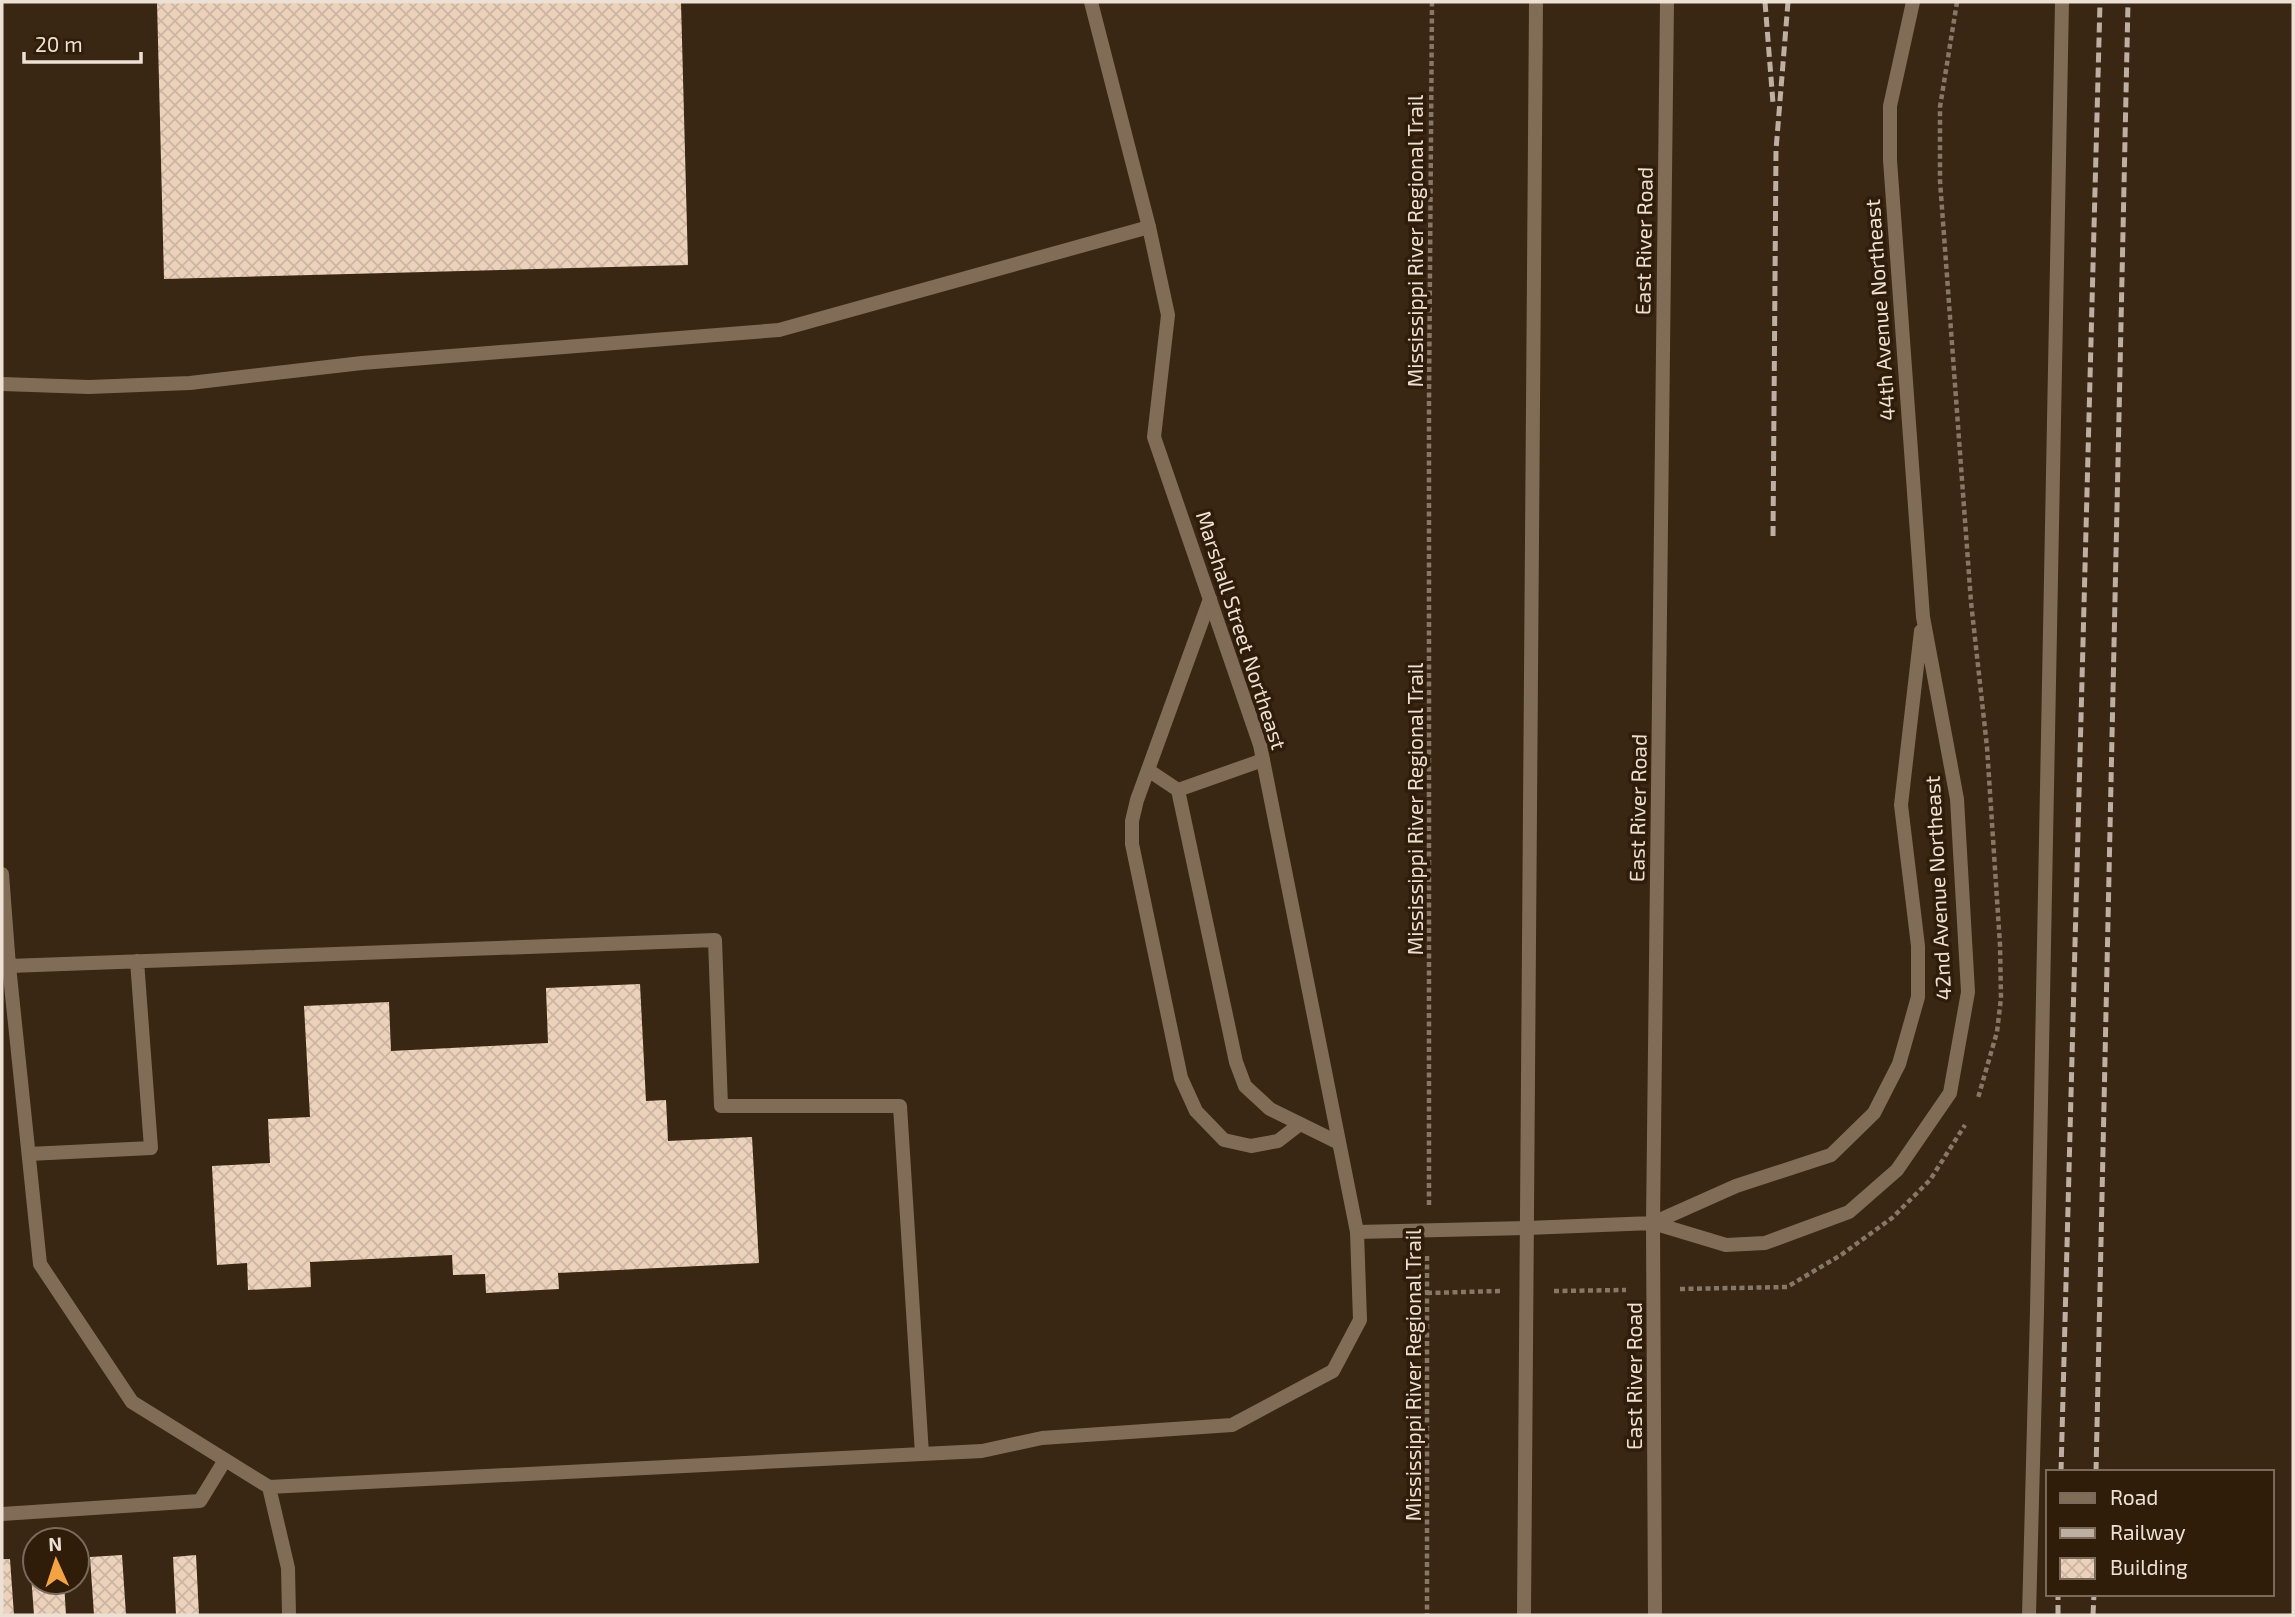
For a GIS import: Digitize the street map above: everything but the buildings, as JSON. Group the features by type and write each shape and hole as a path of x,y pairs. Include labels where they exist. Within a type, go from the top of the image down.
{"street":[{"name":"Marshall Street Northeast","path":"269,1487 982,1451 1042,1438 1232,1424 1333,1371 1360,1320 1357,1232 1337,1142 1264,760 1154,437 1168,315 1149,227 1091,2"},
{"path":"1524,1615 1536,2"},
{"name":"East River Road","path":"1655,1615 1653,1223 1667,2"},
{"name":"44th Avenue Northeast","path":"1913,2 1890,106 1890,160 1923,617"},
{"path":"2029,1615 2038,1297 2062,2"},
{"path":"2,384 89,387 190,383 362,363 779,330 1149,227"},
{"path":"1210,599 1148,770 1132,821 1132,844 1181,1078 1196,1111 1224,1140 1251,1146 1278,1141 1300,1124"},
{"name":"42nd Avenue Northeast","path":"1527,1228 1653,1223 1726,1245 1765,1243 1849,1212 1897,1170 1950,1093 1968,992 1957,799 1923,617"},
{"name":"42nd Avenue Northeast","path":"1653,1223 1736,1186 1831,1155 1874,1113 1899,1063 1918,997 1918,946 1901,805 1923,617"},
{"path":"1178,790 1264,760"},
{"path":"1148,770 1178,790 1236,1062 1245,1086 1270,1109 1337,1142"},
{"path":"2,874 40,1264 132,1402 269,1487 288,1568 289,1615"},
{"path":"9,966 715,940 721,1106 900,1106 922,1454"},
{"path":"29,1154 151,1148 137,961"},
{"path":"1357,1232 1527,1228"},
{"path":"2,1514 200,1501 225,1460"}],"path":[{"name":"Mississippi River Regional Trail","path":"1427,1615 1432,2"},
{"path":"1947,53 1956,2"}],"railway":[{"path":"1765,2 1773,103"},
{"path":"1773,536 1776,150 1788,2"},
{"path":"2061,1470 2100,2"},
{"path":"2096,1470 2128,2"},
{"path":"2058,1596 2058,1615"},
{"path":"2093,1615 2094,1596"}]}
